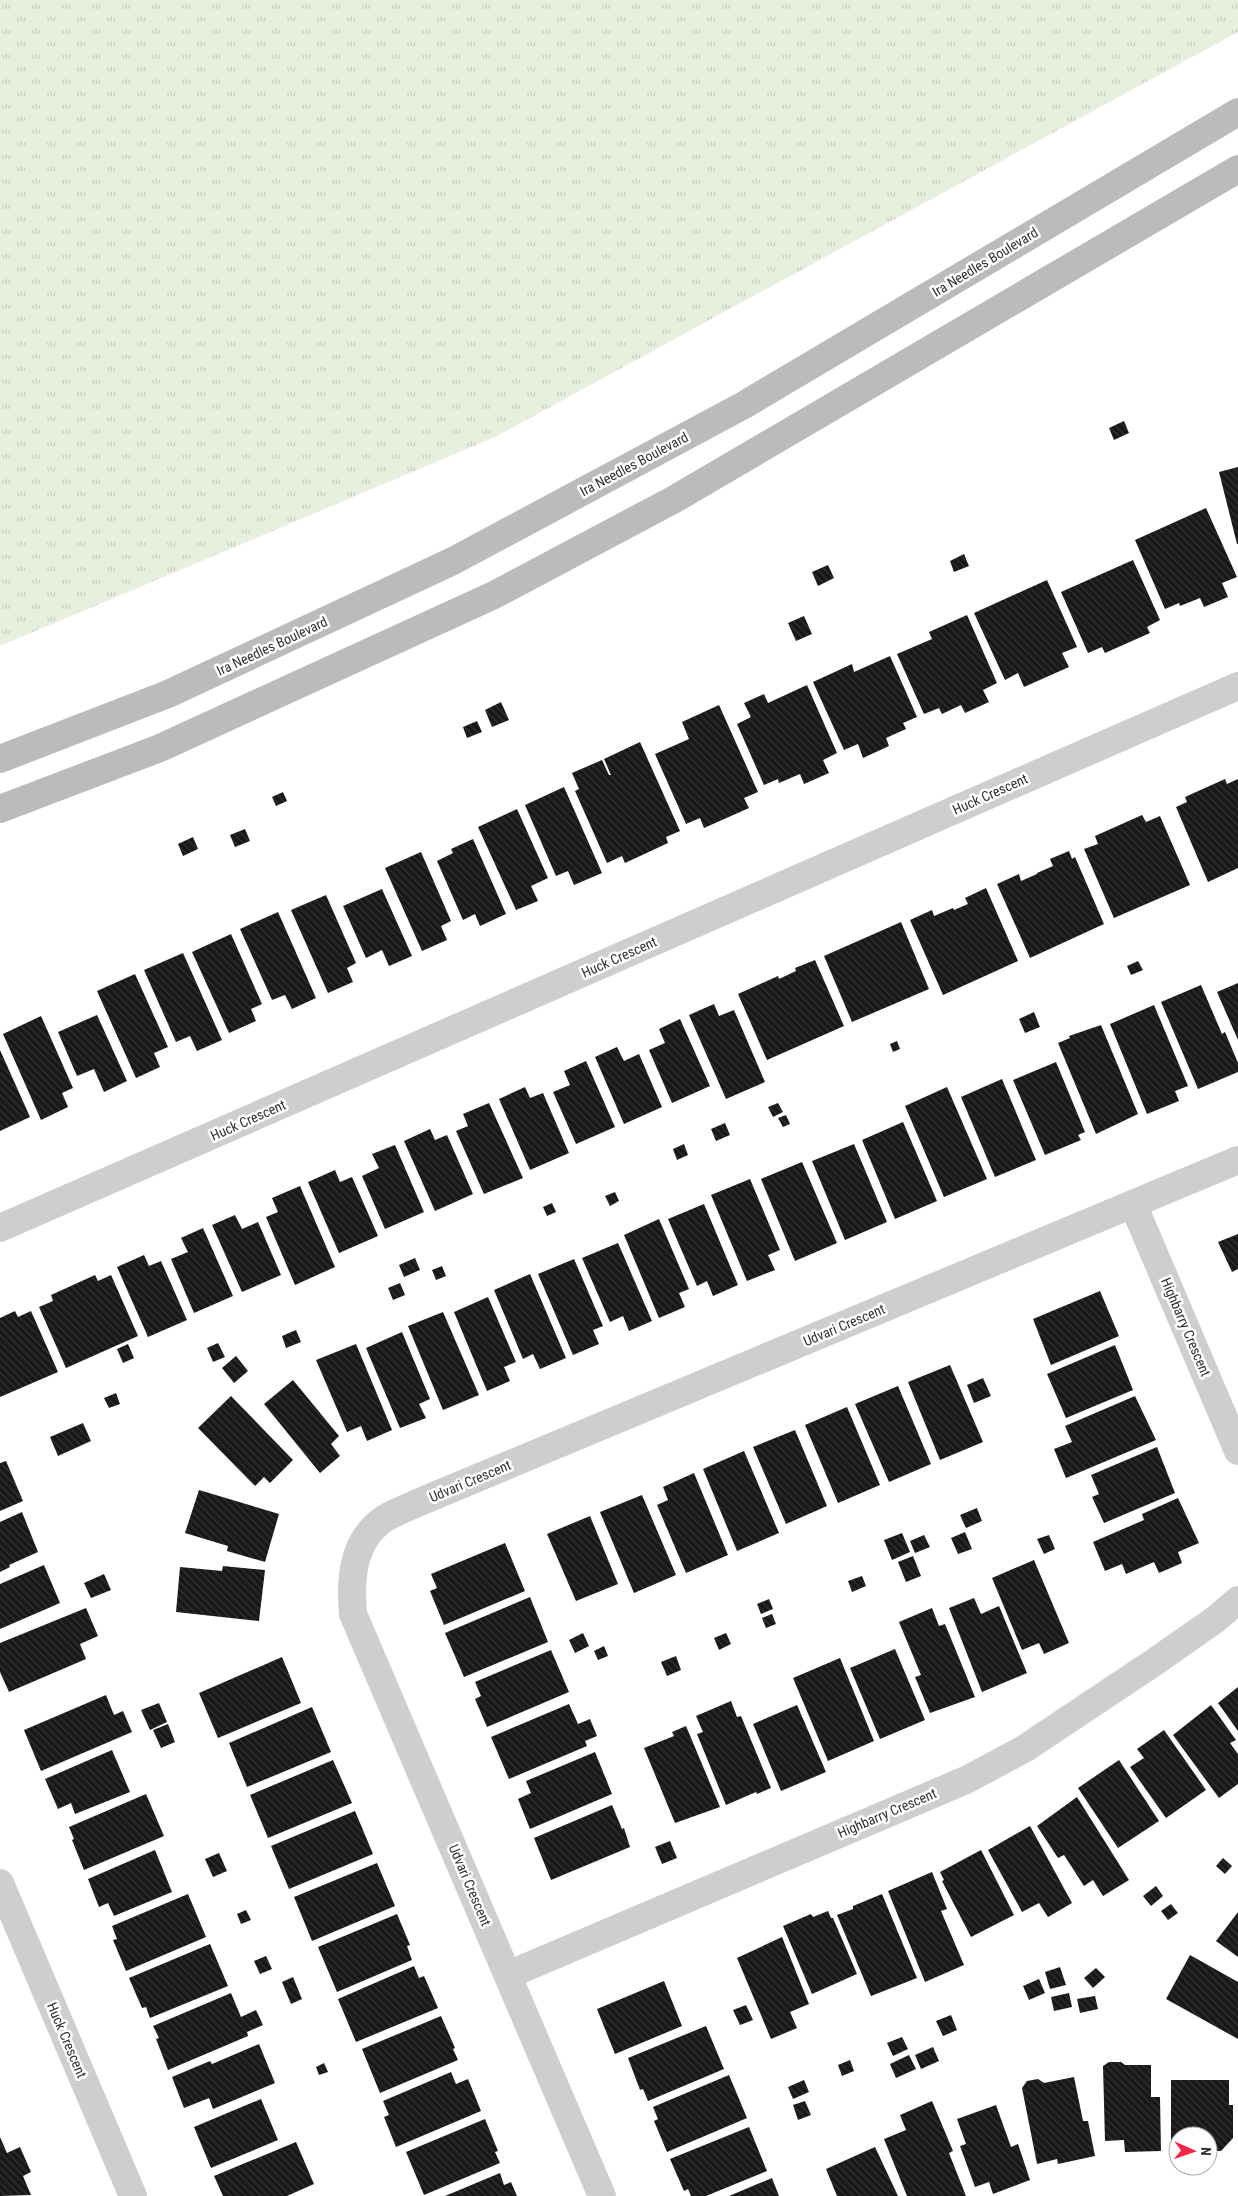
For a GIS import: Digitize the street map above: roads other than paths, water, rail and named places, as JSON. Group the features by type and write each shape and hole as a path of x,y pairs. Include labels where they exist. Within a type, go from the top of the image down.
{"main road":[{"name":"Ira Needles Boulevard","path":"0,759 168,694 453,561 744,405 1238,112"},
{"path":"0,809 160,748 494,595 673,500 1238,169"}],"street":[{"name":"Huck Crescent","path":"0,1228 1238,686"},
{"name":"Udvari Crescent","path":"602,2196 354,1614 351,1586 354,1561 366,1536 383,1519 415,1504 1238,1160"},
{"name":"Highbarry Crescent","path":"1133,1204 1238,1451"},
{"name":"Highbarry Crescent","path":"508,1975 966,1780 1024,1749 1153,1663 1216,1619 1238,1600"},
{"name":"Huck Crescent","path":"0,1883 134,2196"}]}
